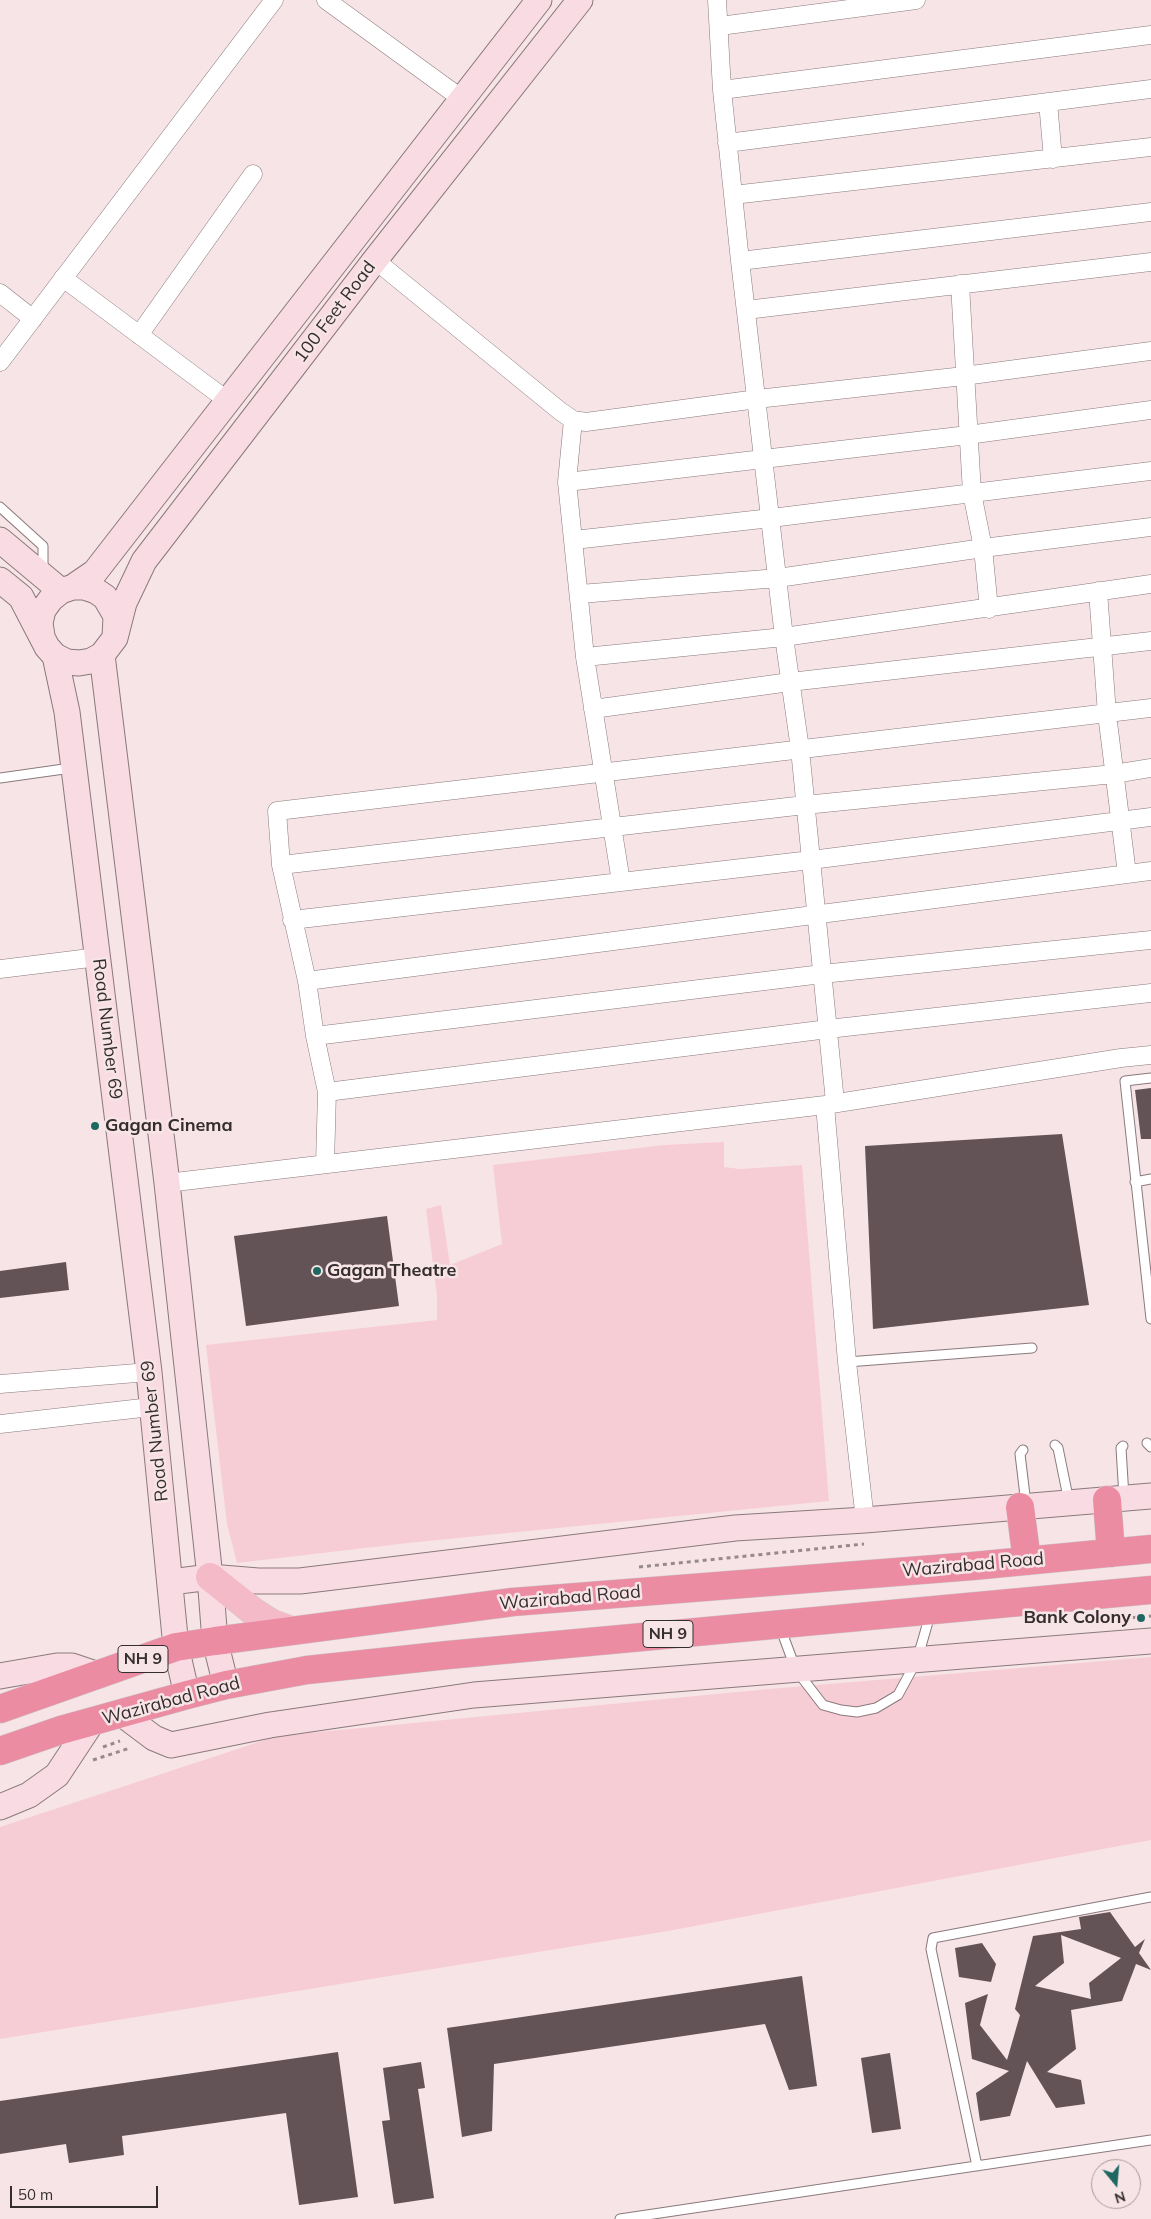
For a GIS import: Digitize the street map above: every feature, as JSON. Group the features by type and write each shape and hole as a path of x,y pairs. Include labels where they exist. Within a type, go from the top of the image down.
{"highway":[{"path":"1111,1553 1116,1499"},
{"path":"1023,1507 1027,1561"},
{"name":"Wazirabad Road","path":"0,1709 176,1647 290,1630 513,1602 1027,1561 1151,1549"},
{"name":"Wazirabad Road","path":"0,1751 61,1730 186,1695 226,1685 307,1670 1151,1590"}],"main road":[{"name":"100 Feet Road","path":"59,584 95,572 539,0"},
{"name":"100 Feet Road","path":"109,646 124,603 144,561 375,260 580,0"},
{"path":"0,540 59,584 96,590 105,597 116,616 109,646 210,1577 215,1641 226,1685"},
{"path":"0,580 21,596 48,646 66,662 79,664 91,661 109,646"},
{"path":"48,646 40,622 43,610 59,584"},
{"name":"Road Number 69","path":"48,646 67,712 149,1372 176,1647 186,1695"},
{"path":"171,1582 210,1577 258,1581 300,1580 735,1528 865,1520 1151,1496"},
{"path":"210,1577 254,1612 290,1630"},
{"path":"122,1714 154,1738 171,1745 270,1725 474,1695 1151,1641"},
{"path":"0,1676 57,1666 72,1666 99,1675"},
{"path":"0,1807 29,1795 57,1775 92,1722"}],"street":[{"path":"0,362 274,0"},
{"path":"326,0 462,99"},
{"path":"717,0 727,143 784,637 800,749 828,1029 830,1103 847,1362 865,1520"},
{"path":"720,26 916,0"},
{"path":"722,90 1151,35"},
{"path":"727,143 1151,89"},
{"path":"1048,102 1052,159"},
{"path":"733,195 1151,147"},
{"path":"139,335 253,174"},
{"path":"740,261 1151,212"},
{"path":"375,260 540,396 573,420 586,422 1151,351"},
{"path":"746,310 1151,262"},
{"path":"64,278 228,402"},
{"path":"960,284 972,493 982,548 989,609"},
{"path":"0,293 33,319"},
{"path":"567,482 968,436 1151,410"},
{"path":"573,420 567,482 585,657 621,882"},
{"path":"574,540 771,518 1151,471"},
{"path":"580,594 778,578 982,548 1151,527"},
{"path":"585,657 784,637 989,609 1151,584"},
{"path":"1098,591 1107,714 1127,874"},
{"path":"593,710 790,682 1151,641"},
{"path":"325,1164 327,1092 315,1036 307,980 292,920 281,864 277,811 1151,708"},
{"path":"281,864 1114,774 1151,768"},
{"path":"292,920 810,860 1151,817"},
{"path":"307,980 1151,871"},
{"path":"315,1036 822,974 1151,940"},
{"path":"0,969 98,957"},
{"path":"327,1092 828,1029 1151,993"},
{"path":"167,1183 830,1103 1151,1055"},
{"path":"0,1384 149,1372"},
{"path":"0,1424 151,1407"}],"lane":[{"path":"0,507 44,546 59,584"},
{"path":"0,778 74,767"},
{"path":"1151,1078 1125,1081 1135,1182 1147,1261 1151,1319"},
{"path":"1135,1182 1151,1179"},
{"path":"847,1362 1032,1348"},
{"path":"1055,1445 1058,1448 1069,1503"},
{"path":"1116,1499 1121,1448 1123,1446"},
{"path":"1023,1450 1020,1454 1023,1507"},
{"path":"779,1624 796,1670 823,1705 857,1712 876,1708 898,1695 917,1660 931,1610"},
{"path":"977,2166 932,1949 933,1938 1151,1897"},
{"path":"620,2219 1151,2140"}],"path":[{"path":"629,1568 874,1543"}],"shaded area":[{"path":"724,1142 724,1167 740,1169 802,1165 829,1501 408,1543 237,1563 227,1524 206,1345 437,1320 437,1296 426,1209 441,1205 450,1265 502,1244 493,1165 664,1145"},
{"path":"1151,1657 1151,1840 668,1931 0,2039 0,1827 277,1736 769,1689"}],"building":[{"path":"1151,1088 1151,1139 1141,1139 1135,1090"},
{"path":"1062,1134 1089,1305 873,1329 865,1146"},
{"name":"Gagan Theatre","path":"387,1216 399,1306 246,1326 234,1236"},
{"path":"66,1262 69,1290 0,1298 0,1271"},
{"path":"1110,1912 1135,1947 1145,1939 1139,1953 1151,1970 1136,1964 1122,2001 1071,2010 1076,2049 1047,2072 1081,2080 1085,2104 1056,2108 1027,2061 1010,2116 980,2121 976,2093 1009,2071 972,2059 965,2003 988,1994 980,2025 1007,2060 1020,2015 1015,2009 1033,1936 1081,1929 1079,1917","holes":["1061,1935 1121,1958 1089,1983 1091,1999 1035,1986 1064,1963"]},
{"path":"982,1943 996,1964 991,1982 959,1977 955,1948"},
{"path":"802,1976 817,2086 789,2090 765,2024 494,2064 492,2131 462,2137 447,2028"},
{"path":"338,2052 358,2197 299,2205 286,2113 122,2136 124,2155 69,2163 66,2144 0,2154 0,2101"},
{"path":"890,2053 901,2129 872,2133 861,2058"},
{"path":"421,2062 425,2088 418,2089 434,2198 394,2204 382,2121 390,2120 383,2068"}],"place":[{"name":"Gagan Cinema","path":"95,1126"},
{"name":"Gagan Theatre","path":"317,1271"},
{"name":"Bank Colony","path":"1141,1618"}]}
